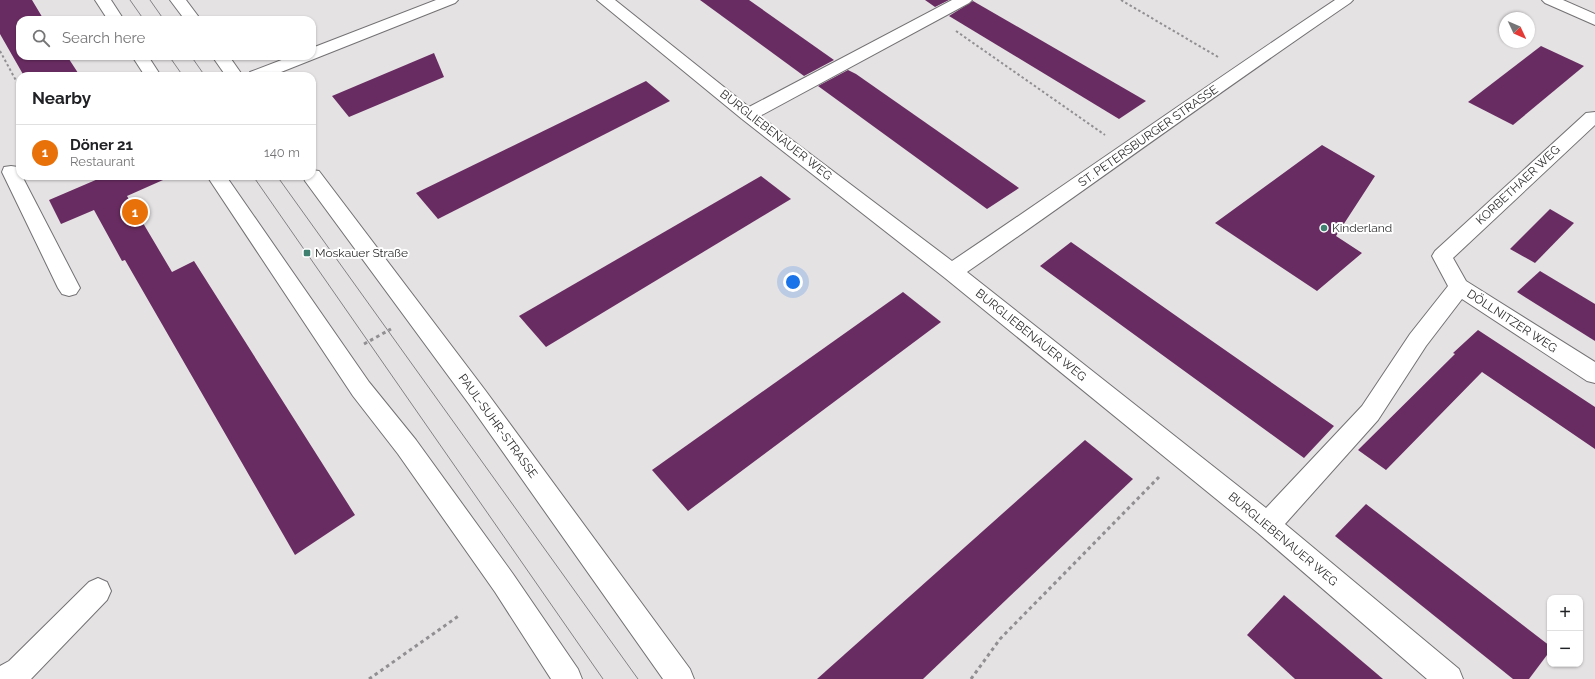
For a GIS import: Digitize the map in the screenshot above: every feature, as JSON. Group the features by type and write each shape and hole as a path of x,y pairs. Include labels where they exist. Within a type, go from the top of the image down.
{"street":[{"path":"103,0 113,16"},
{"path":"178,0 190,16"},
{"path":"316,52 450,0"},
{"name":"BURGLIEBENAUER WEG","path":"605,0 748,115 952,272 1181,455 1449,679"},
{"path":"748,115 964,0"},
{"name":"ST. PETERSBURGER STRASSE","path":"952,272 1128,151 1241,70 1345,0"},
{"path":"1550,0 1595,20"},
{"path":"143,60 150,72"},
{"path":"223,60 232,72"},
{"path":"266,72 297,60"},
{"name":"KORBETHAER WEG","path":"1442,256 1592,117 1595,119"},
{"path":"10,173 69,288"},
{"path":"219,180 361,389 412,453 504,583 568,679"},
{"name":"PAUL-SUHR-STRASSE","path":"315,180 482,403 680,679"},
{"name":"DÖLLNITZER WEG","path":"1442,256 1459,287 1595,374"},
{"path":"1266,525 1370,413 1418,340 1459,287"},
{"path":"6,679 19,671 98,591"}],"path":[{"path":"1121,0 1241,70"},
{"path":"934,16 1128,151"},
{"path":"0,51 16,81"},
{"path":"361,389 358,347 416,315"},
{"path":"971,679 1000,639 1181,455"},
{"path":"369,679 460,615"}],"building":[{"path":"0,0 32,0 42,16 16,16 16,60 70,60 77,72 22,72 0,34"},
{"path":"700,0 749,0 834,60 804,76"},
{"path":"925,0 949,0 935,7"},
{"path":"973,1 1146,101 1119,119 949,16"},
{"path":"1541,46 1584,66 1513,125 1468,102"},
{"path":"434,53 444,77 349,117 332,96"},
{"path":"848,70 856,74 1019,188 987,209 818,86"},
{"path":"646,81 670,101 438,219 416,193"},
{"path":"1322,145 1375,176 1336,236 1362,253 1317,291 1215,223"},
{"path":"761,176 791,199 546,347 519,316"},
{"path":"96,180 163,180 127,196 172,272 194,261 355,515 295,555 125,260 122,261 94,210 61,224 49,200"},
{"path":"1550,209 1574,223 1535,263 1510,249"},
{"path":"1071,242 1334,426 1304,458 1040,266"},
{"path":"1540,271 1595,304 1595,341 1517,292"},
{"path":"903,292 941,322 688,511 652,470"},
{"path":"1478,330 1595,407 1595,449 1482,372 1386,470 1358,450 1455,354 1453,353"},
{"path":"1085,440 1133,479 923,679 817,679"},
{"path":"1366,504 1547,644 1547,655 1529,679 1513,679 1335,536"},
{"path":"1284,595 1383,679 1295,679 1247,635"}],"tram line":[{"path":"130,0 141,16"},
{"path":"150,0 161,16"},
{"path":"172,60 180,72"},
{"path":"194,60 202,72"},
{"path":"256,180 603,679"},
{"path":"280,180 638,679"}],"place":[{"name":"Döner 21","path":"135,212"},
{"name":"Kinderland","path":"1324,228"},
{"name":"Moskauer Straße","path":"307,253"}]}
